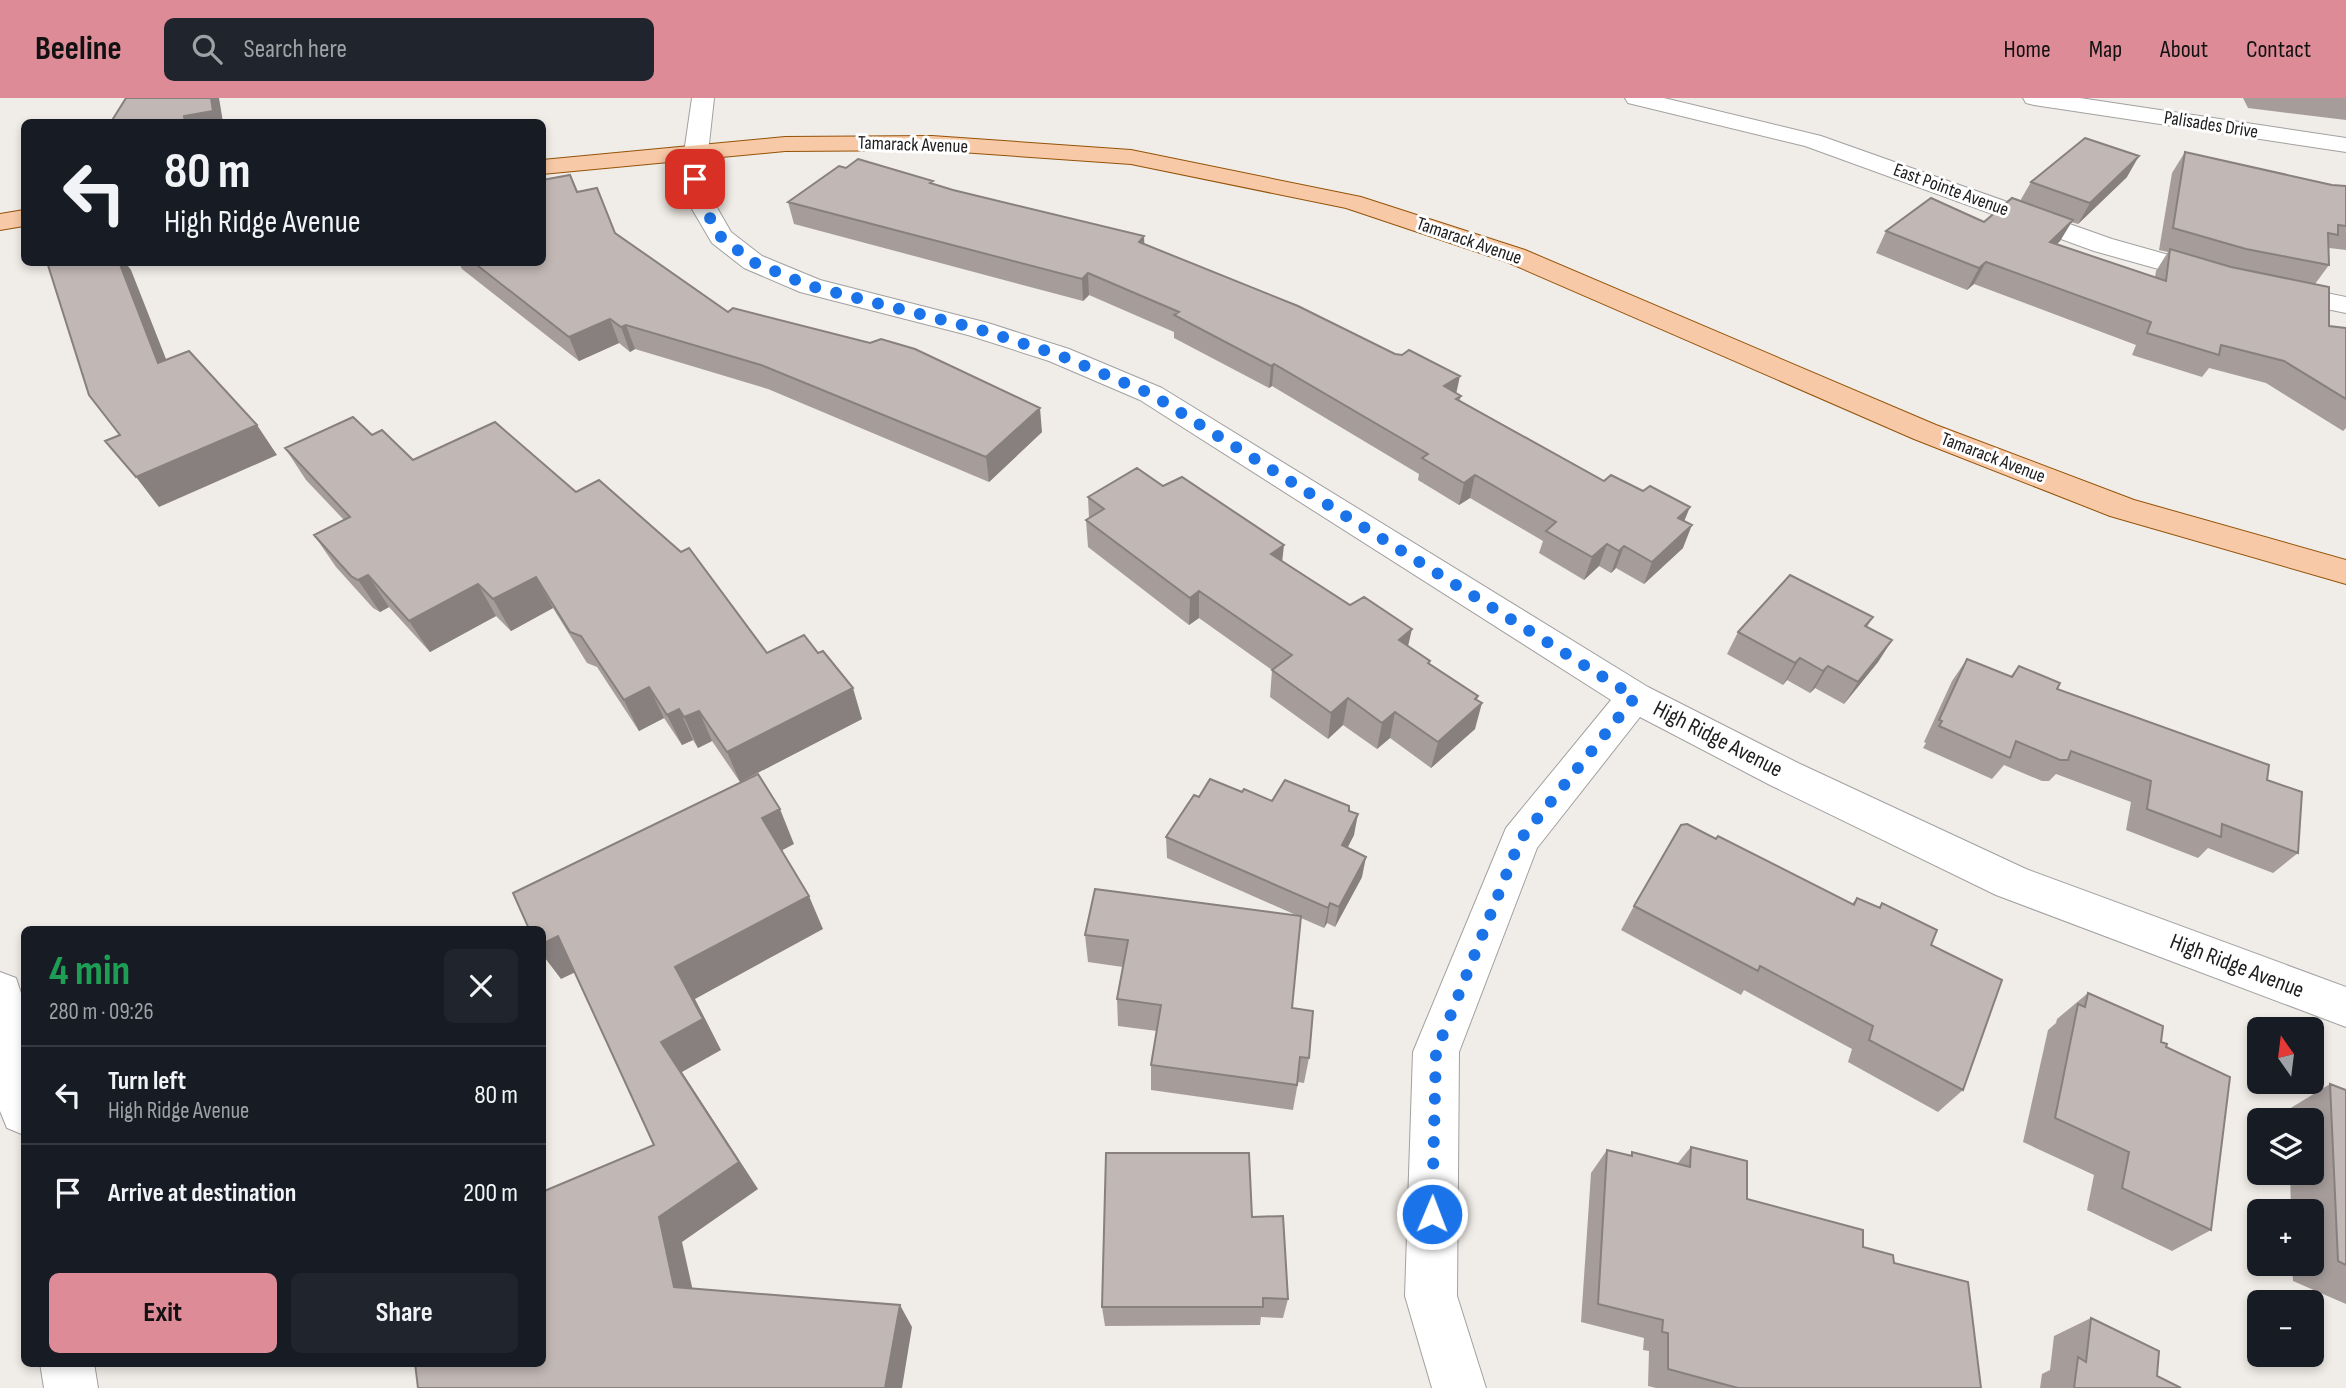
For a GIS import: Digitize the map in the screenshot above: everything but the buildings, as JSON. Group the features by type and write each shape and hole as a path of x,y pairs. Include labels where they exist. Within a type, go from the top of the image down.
{"main road":[{"name":"Tamarack Avenue","path":"546,167 785,144 932,143 1118,156 1352,202 1516,256 1925,432 2122,508 2346,572"},
{"path":"0,222 21,218"}],"street":[{"name":"High Ridge Avenue","path":"703,98 696,153 695,192 721,237 753,262 810,286 978,329 1059,355 1151,394 1635,697 1784,774 2011,882 2346,1007"},
{"name":"East Pointe Avenue","path":"1636,98 1813,141 2103,245 2246,284 2346,304"},
{"name":"Palisades Drive","path":"2041,99 2346,145"},
{"path":"1459,1388 1431,1296 1436,1052 1520,840 1635,697"},
{"path":"0,992 21,1099"},
{"path":"0,1128 21,1116"},
{"path":"68,1367 71,1388"}],"route":[{"path":"695,179 695,192 721,237 753,262 810,286 978,329 1059,355 1151,394 1635,697 1520,840 1436,1052 1432,1214"}]}
